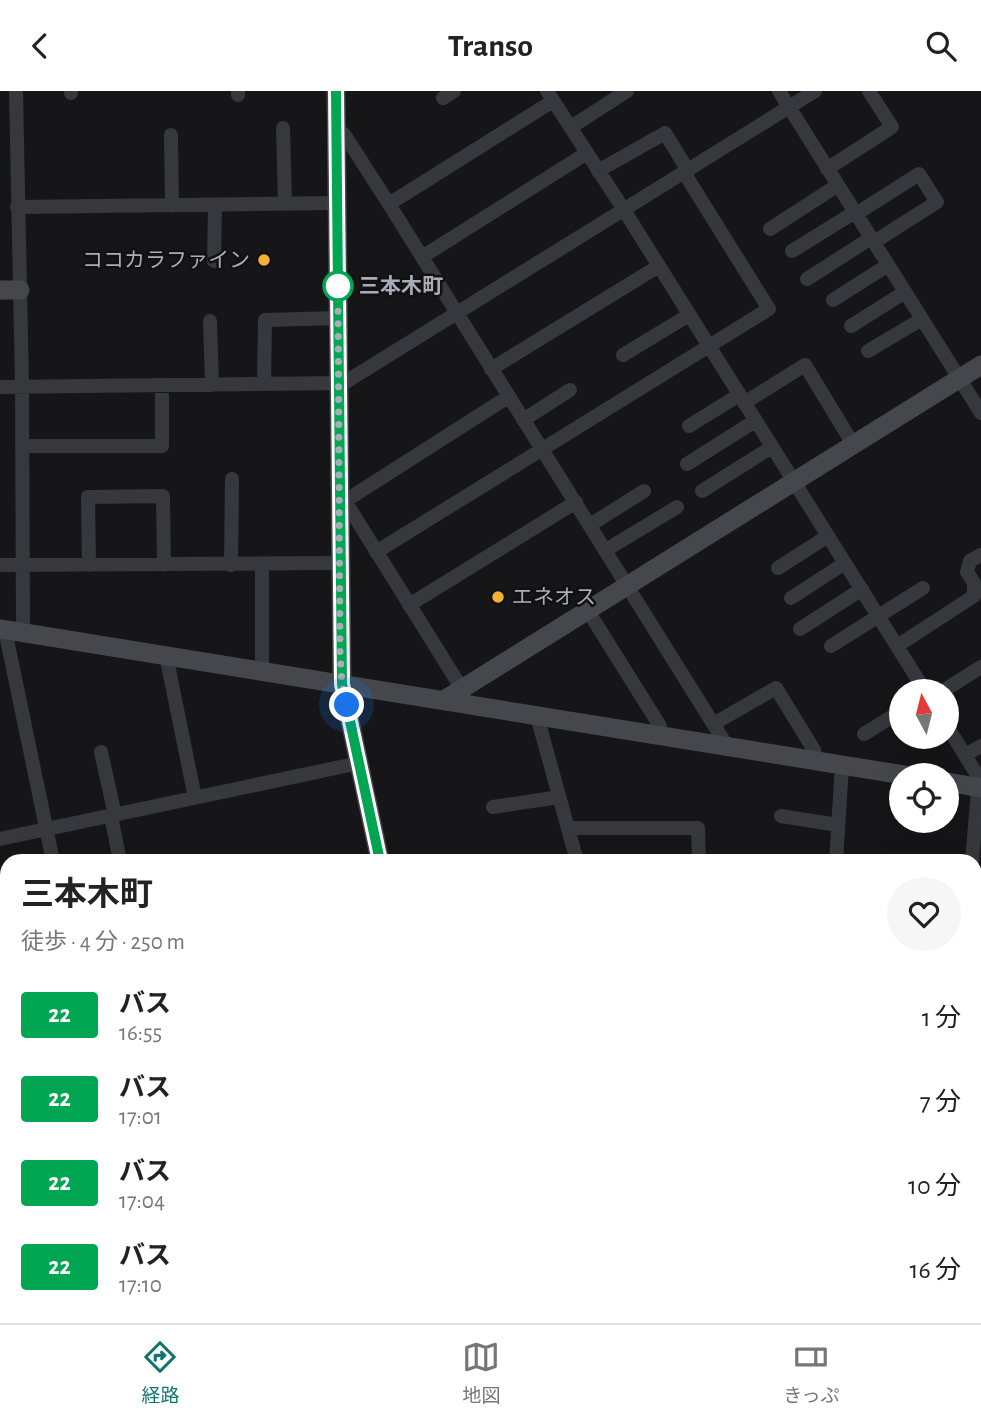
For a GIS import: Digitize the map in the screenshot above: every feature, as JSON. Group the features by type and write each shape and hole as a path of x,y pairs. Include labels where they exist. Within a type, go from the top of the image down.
{"street":[{"path":"16,91 23,564 9,631 51,854"},
{"path":"336,91 342,684 378,854"},
{"path":"571,127 627,91"},
{"path":"779,91 981,413"},
{"path":"0,387 344,383 814,91"},
{"path":"827,169 892,127 869,91"},
{"path":"389,204 550,96 918,679"},
{"path":"283,128 285,204"},
{"path":"336,129 344,134 389,204 727,746"},
{"path":"376,552 769,309 688,179 664,133 598,171"},
{"path":"171,135 172,206"},
{"path":"422,257 587,153"},
{"path":"792,251 919,174 937,202 807,278"},
{"path":"770,229 838,185"},
{"path":"18,207 337,203"},
{"path":"214,261 215,205"},
{"path":"833,300 888,265"},
{"path":"491,369 659,266"},
{"path":"0,290 20,290"},
{"path":"851,326 905,292"},
{"path":"623,355 689,315"},
{"path":"264,383 265,320 338,318"},
{"path":"867,351 922,319"},
{"path":"210,321 212,385"},
{"path":"689,426 805,365 853,444"},
{"path":"444,700 981,365"},
{"path":"23,446 162,446 162,386"},
{"path":"523,420 570,390"},
{"path":"342,500 508,397"},
{"path":"687,464 755,421"},
{"path":"702,491 772,447"},
{"path":"231,565 232,479"},
{"path":"590,525 644,491"},
{"path":"89,565 88,496 163,496 164,565"},
{"path":"342,500 462,689"},
{"path":"409,605 576,502"},
{"path":"607,550 677,507"},
{"path":"778,568 828,536"},
{"path":"897,646 974,596 974,583 967,572 970,561 981,555"},
{"path":"791,598 845,562"},
{"path":"0,565 340,563"},
{"path":"262,565 262,671"},
{"path":"831,646 923,588"},
{"path":"800,629 862,589"},
{"path":"588,611 660,726 659,735"},
{"path":"9,631 889,773"},
{"path":"166,655 195,798"},
{"path":"959,681 981,667"},
{"path":"715,723 776,688 814,750 816,761"},
{"path":"537,716 575,854"},
{"path":"864,734 889,718"},
{"path":"959,745 979,778 973,854"},
{"path":"965,755 981,745"},
{"path":"102,753 119,854"},
{"path":"0,839 359,763"},
{"path":"836,854 842,765"},
{"path":"959,784 980,787"},
{"path":"493,807 559,797"},
{"path":"781,816 838,825"},
{"path":"569,828 698,828 699,854"}],"bus line":[{"name":"22","path":"336,91 340,650 342,684 379,854"}],"place":[{"name":"ココカラファイン","path":"264,260"},
{"name":"三本木町","path":"338,286"},
{"name":"エネオス","path":"498,597"}],"route":[{"path":"338,286 340,650 342,684 347,705"}]}
